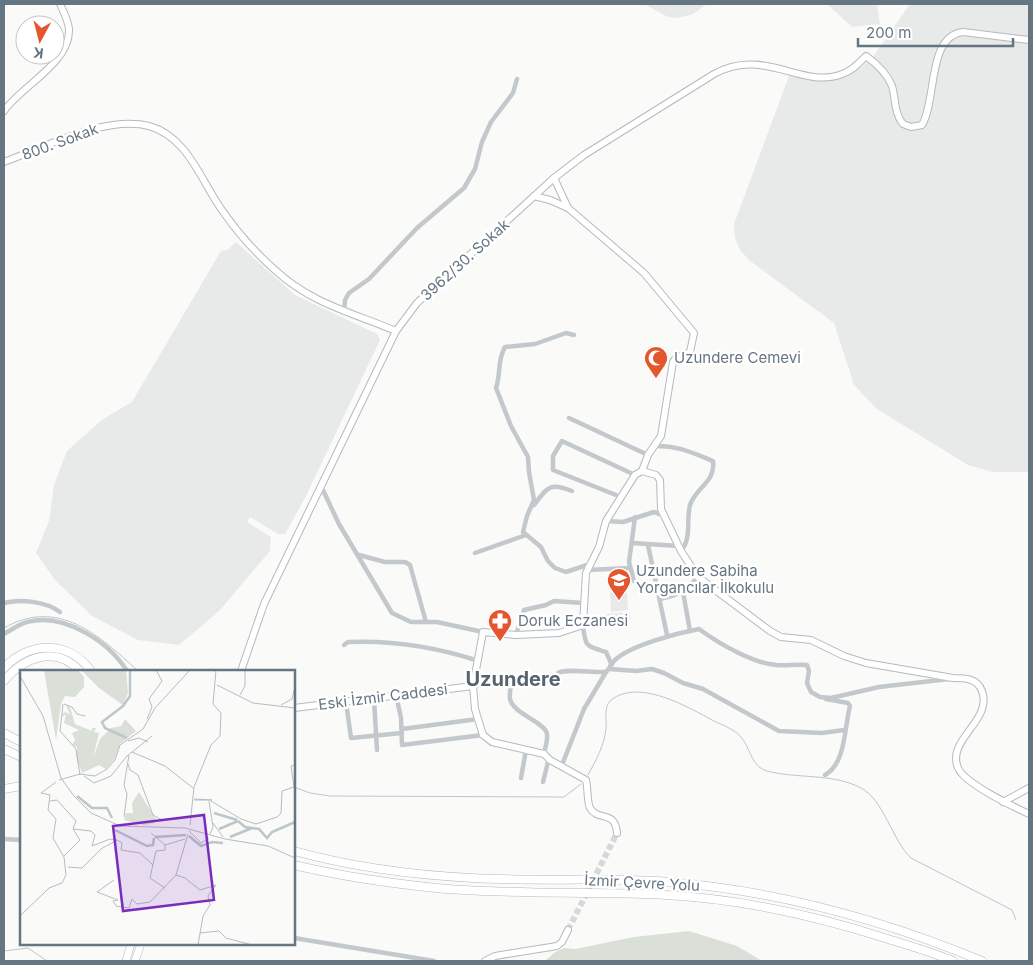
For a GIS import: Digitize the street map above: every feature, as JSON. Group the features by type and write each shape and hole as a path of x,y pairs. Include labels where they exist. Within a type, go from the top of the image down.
{"highway":[{"path":"4,668 22,653 33,648 48,647 68,652 81,660 90,670"},
{"path":"4,681 26,661 41,656 62,659 78,670"},
{"path":"4,732 20,737"},
{"path":"4,732 20,741"},
{"path":"4,749 20,757"},
{"path":"4,789 20,786"},
{"name":"İzmir Çevre Yolu","path":"295,851 363,866 464,877 669,882 764,894 828,907 940,944 982,961"},
{"name":"İzmir Çevre Yolu","path":"295,865 368,879 436,888 641,894 733,903 794,913 849,926 953,961"}],"main road":[{"path":"126,961 131,945"},
{"path":"135,961 141,945"}],"street":[{"path":"4,111 15,97 46,71 63,49 69,30 60,4"},
{"name":"3962/30. Sokak","path":"241,670 264,604 322,488 338,448 396,331 417,303 554,178 584,155 725,68 738,64 756,64 826,78 850,70 866,56 882,69 892,85 898,118 903,124 918,126 922,125 927,114 937,60 943,46 955,33 963,32 1029,40"},
{"path":"344,313 345,300 349,293 370,279 417,228 464,188 475,169 482,142 491,122 513,93 517,78"},
{"name":"800. Sokak","path":"4,162 101,126 127,123 150,126 172,138 191,159 224,214 273,269 298,290 344,313 396,331"},
{"path":"554,178 568,208"},
{"path":"534,196 550,200 568,208 644,273 694,333 690,352 676,358 674,362 665,422 661,436 648,455 642,471 635,475 606,521 599,547 589,567 583,603 583,625 586,644 591,649 606,652 611,663 608,671"},
{"path":"574,335 566,333 535,344 508,346 503,351 498,365 496,388 528,457 528,472 534,500 523,532 541,547 548,562 555,568 566,572 589,567 604,571 630,568"},
{"path":"569,418 648,455"},
{"path":"621,497 553,470 553,456 562,441 635,475"},
{"path":"632,544 680,548 686,545 690,504 709,481 713,472 713,461 689,450 669,445 654,446"},
{"path":"642,471 656,475 660,480 661,509 680,548 698,577 736,604 756,622 781,637 811,640 866,663 953,678"},
{"path":"532,507 546,489 552,486 572,491"},
{"path":"322,488 339,524 392,613 411,622 437,622 483,632 516,635 559,633 583,625"},
{"path":"606,521 623,522 654,512 665,517"},
{"path":"634,581 630,568 635,517"},
{"path":"475,553 526,535"},
{"path":"648,545 667,635"},
{"path":"359,555 385,562 405,562 410,565 426,622"},
{"path":"660,599 683,592 698,577"},
{"path":"683,592 690,631"},
{"path":"516,635 524,610 546,605 554,601 583,603"},
{"path":"4,603 42,603 50,605 60,612"},
{"path":"4,634 20,624 32,621 45,620 76,627 111,652 126,670"},
{"path":"562,766 584,709 615,660 624,654 667,635 699,629 718,642 758,660 775,665 807,665 809,671 807,683 811,692 820,697 848,703 850,706 839,761 833,770 825,775"},
{"path":"483,632 473,686 478,719 483,735 492,742 546,756 586,780 589,806 593,812 613,819 616,824 617,833"},
{"path":"344,645 348,642 394,642 454,653 479,661"},
{"path":"473,686 534,676 541,682 549,683 563,670 586,673 652,669 683,683 703,689 779,731 822,733 844,730"},
{"path":"820,697 831,698 879,687 953,678 966,678 976,682 981,688 984,698 983,711 959,748 958,768 966,776 1003,802 1029,814"},
{"path":"512,679 510,698 512,704 522,711 524,716 546,731 548,735 543,782"},
{"name":"Eski İzmir Caddesi","path":"295,708 473,686"},
{"path":"396,695 402,731 402,745 483,735"},
{"path":"374,699 377,750"},
{"path":"346,702 351,738 376,736 478,719"},
{"path":"521,778 526,750"},
{"path":"1003,802 1029,788"},
{"path":"4,839 20,840"},
{"path":"485,961 494,956 557,946 562,942 568,930"},
{"path":"295,938 434,961"}],"shaded area":[{"path":"644,4 707,4 693,14 678,18 668,17"},
{"path":"827,4 877,4 880,24 852,27"},
{"path":"910,4 1029,4 1029,472 993,472 968,465 877,409 854,385 834,323 750,261 740,250 735,238 734,224 789,76 830,82 847,76 863,66 875,54"},
{"path":"236,242 295,295 377,334 380,340 305,498 285,534 278,534 250,517 247,522 271,537 270,551 220,610 179,645 138,640 92,616 55,580 36,553 49,521 54,485 67,451 103,419 132,402 221,251 227,250"},
{"name":"Uzundere Sabiha Yorgancılar İlkokulu","path":"610,592 627,593 628,610 611,612"},
{"path":"630,612 631,620 607,623 606,614"},
{"path":"689,931 737,946 762,961 545,961 554,953 564,948 575,949 634,937"}],"waterway":[{"path":"4,628 24,619 60,618 77,624 93,633 137,670"},
{"path":"588,775 603,741 606,729 606,710 611,700 622,694 635,692 663,697 735,731 744,740 754,761 761,769 839,780 861,788 876,801 898,841 911,858 1012,910 1016,920"},
{"path":"295,787 310,793 330,796 564,797 581,784"},
{"path":"4,951 28,948 47,961"}],"tunnel":[{"path":"568,930 617,833"}],"place":[{"name":"Uzundere Cemevi","path":"656,379"},
{"name":"Uzundere Sabiha Yorgancılar İlkokulu","path":"619,601"},
{"name":"Doruk Eczanesi","path":"500,642"}],"district":[{"name":"Uzundere","path":"513,679"}]}
